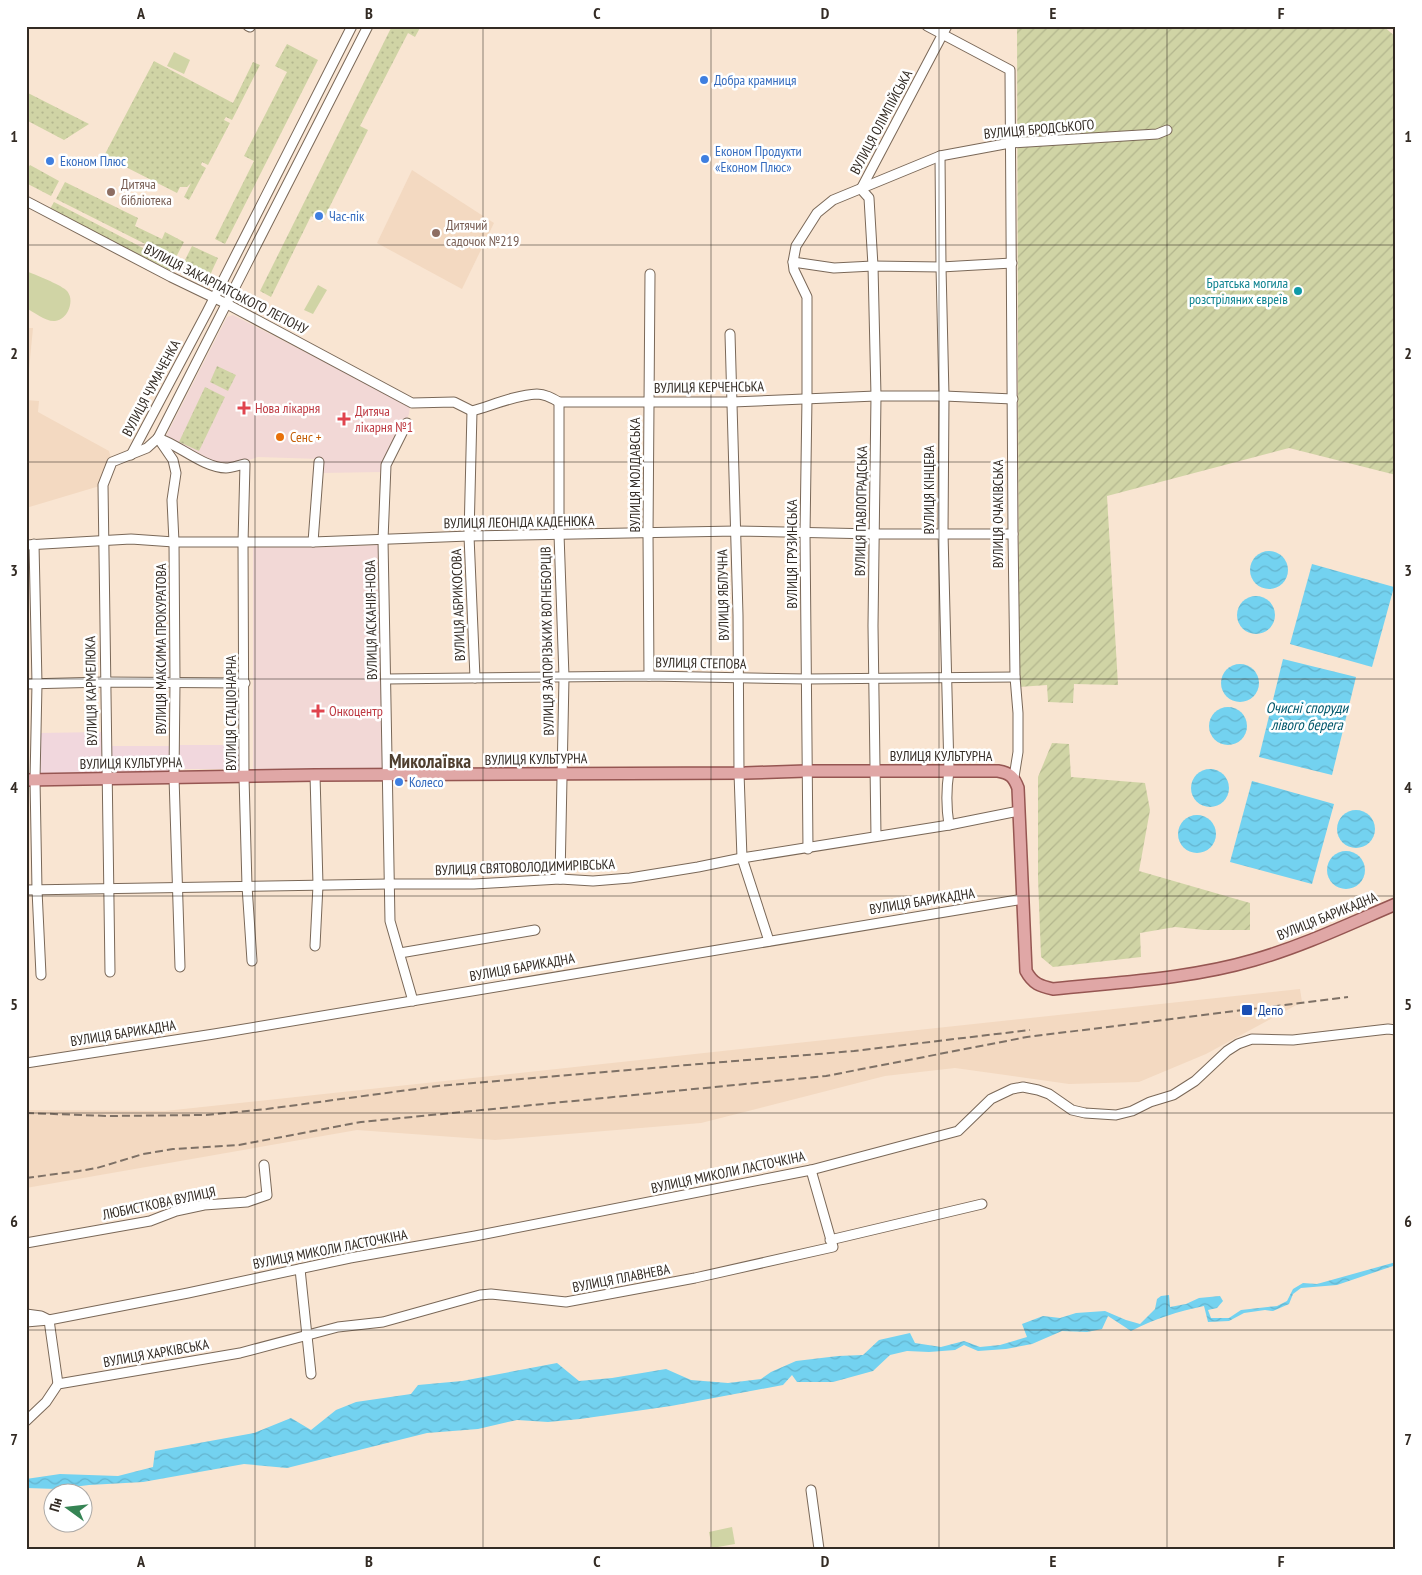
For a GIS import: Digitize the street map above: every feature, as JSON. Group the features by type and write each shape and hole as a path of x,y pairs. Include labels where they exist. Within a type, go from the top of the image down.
{"main road":[{"name":"ВУЛИЦЯ КУЛЬТУРНА","path":"31,780 315,775 387,776 806,771 998,771 1006,772 1014,777"},
{"name":"ВУЛИЦЯ ОЧАКІВСЬКА","path":"1014,777 1018,788 1024,956"},
{"name":"ВУЛИЦЯ БАРИКАДНА","path":"1024,956 1026,971 1030,980 1039,986 1054,989 1145,980 1199,972 1252,960 1307,942 1396,904"}],"street":[{"name":"ВУЛИЦЯ ЧУМАЧЕНКА","path":"131,455 214,299 352,26"},
{"name":"ВУЛИЦЯ ЧУМАЧЕНКА","path":"131,455 147,448 158,438 368,26"},
{"path":"927,26 945,30"},
{"name":"ВУЛИЦЯ ОЧАКІВСЬКА","path":"945,30 1010,70 1013,399 1012,534 1015,678 1018,713 1018,752 1014,777"},
{"name":"ВУЛИЦЯ ОЛІМПІЙСЬКА","path":"793,262 796,246 817,212 833,200 861,189 945,30"},
{"name":"ВУЛИЦЯ БРОДСЬКОГО","path":"861,189 940,156 1010,143 1157,134 1168,130"},
{"name":"ВУЛИЦЯ КІНЦЕВА","path":"940,156 944,396 942,533 949,771 946,804 949,824"},
{"name":"ВУЛИЦЯ ПАВЛОГРАДСЬКА","path":"861,189 869,198 873,266 876,396 873,626 876,836"},
{"name":"ВУЛИЦЯ ЗАКАРПАТСЬКОГО ЛЕГІОНУ","path":"26,201 227,304 412,403 454,402 472,411"},
{"path":"793,262 834,268 873,266 941,267 1012,263"},
{"name":"ВУЛИЦЯ ГРУЗИНСЬКА","path":"793,262 794,270 806,297 807,398 804,534 808,848"},
{"name":"ВУЛИЦЯ МОЛДАВСЬКА","path":"649,676 650,274"},
{"name":"ВУЛИЦЯ ЯБЛУЧНА","path":"730,334 742,858 769,941"},
{"name":"ВУЛИЦЯ КЕРЧЕНСЬКА","path":"472,411 515,398 537,394 559,402 732,402 876,396 1013,399"},
{"name":"ВУЛИЦЯ ЗАПОРІЗЬКИХ ВОГНЕБОРЦІВ","path":"559,402 559,534 564,678 560,880"},
{"name":"ВУЛИЦЯ АБРИКОСОВА","path":"472,411 469,536 475,678"},
{"name":"ВУЛИЦЯ АСКАНІЯ-НОВА","path":"407,423 386,466 383,540 390,921 413,1001"},
{"name":"ВУЛИЦЯ СТАЦІОНАРНА","path":"158,438 171,442 198,459 217,466 225,468 245,464 243,543 244,777 247,886 252,961"},
{"name":"ВУЛИЦЯ МАКСИМА ПРОКУРАТОВА","path":"158,438 173,460 175,467 172,500 174,542 174,778 180,967"},
{"name":"ВУЛИЦЯ КАРМЕЛЮКА","path":"110,972 103,485 112,462 131,455"},
{"path":"314,542 319,462"},
{"name":"ВУЛИЦЯ ЛЕОНІДА КАДЕНЮКА","path":"30,544 150,539 174,542 314,542 469,536 736,531 804,534 1012,534"},
{"path":"30,544 37,684 31,780 41,975"},
{"name":"ВУЛИЦЯ СТЕПОВА","path":"386,679 649,676 738,676 807,679 1015,678"},
{"path":"26,684 105,682 245,683"},
{"path":"315,775 318,885 315,946"},
{"name":"ВУЛИЦЯ СВЯТОВОЛОДИМИРІВСЬКА","path":"26,890 474,884 560,880 593,881 630,878 1018,811"},
{"name":"ВУЛИЦЯ БАРИКАДНА","path":"26,1063 413,1001 1023,899"},
{"path":"400,953 535,930"},
{"name":"ВУЛИЦЯ МИКОЛИ ЛАСТОЧКІНА","path":"26,1322 49,1320 188,1293 350,1258 475,1236 811,1170 958,1131 991,1099 1012,1089 1023,1087 1038,1090 1049,1094 1072,1110 1085,1114 1116,1116 1172,1095 1195,1081 1227,1051 1238,1044 1252,1040 1293,1040 1388,1029 1396,1030"},
{"name":"ЛЮБИСТКОВА ВУЛИЦЯ","path":"26,1243 150,1221 176,1211 204,1205 247,1202 267,1195 264,1165"},
{"path":"811,1170 830,1240 982,1204"},
{"name":"ВУЛИЦЯ ПЛАВНЕВА","path":"306,1335 338,1327 377,1323 485,1294 566,1302 695,1278 832,1247 830,1240"},
{"path":"300,1269 311,1374"},
{"path":"26,1314 42,1316 49,1320 58,1384 46,1402 26,1421"},
{"name":"ВУЛИЦЯ ХАРКІВСЬКА","path":"58,1384 240,1353 306,1335"},
{"path":"811,1490 819,1549"}],"shaded area":[{"name":"Дитячий садочок №219","path":"412,170 494,223 462,289 377,243"},
{"path":"233,315 410,406 409,414 383,472 320,473 320,459 258,457 230,466 204,460 166,436 227,317"},
{"path":"26,328 33,328 26,400"},
{"path":"26,400 39,401 38,412 109,451 112,462 103,485 26,508"},
{"name":"Онкоцентр","path":"380,545 383,771 253,773 253,547"},
{"path":"104,732 104,774 38,775 38,733"},
{"path":"179,745 243,745 243,769 179,769"},
{"path":"108,746 172,746 172,773 109,774"},
{"path":"1300,989 1302,1002 1206,1054 1139,1082 1069,1084 955,1068 885,1076 701,1123 495,1140 357,1130 26,1188 26,1110 165,1111"}],"green space":[{"path":"392,26 421,26 415,37 408,33 360,126 368,130 322,222 311,216 271,297 260,291"},
{"path":"1017,26 1383,26 1396,37 1396,475 1289,448 1107,496 1118,685 1074,684 1073,703 1048,702 1047,685 1019,687"},
{"path":"287,44 318,60 225,244 215,239 254,161 244,156 287,72 275,66"},
{"path":"174,52 190,60 184,74 167,66"},
{"path":"154,61 233,103 253,62 260,65 232,120 226,117 224,120 230,123 208,165 202,162 201,165 206,168 189,200 184,197 191,183 187,187 180,187 177,193 104,156"},
{"path":"26,92 89,124 64,140 26,120"},
{"path":"30,165 59,181 51,196 26,183 26,171"},
{"path":"65,182 138,218 135,226 162,239 165,232 184,242 175,259 56,199"},
{"path":"54,202 174,264 171,271 50,209"},
{"path":"192,246 218,258 210,275 184,262"},
{"path":"26,271 53,282 66,290 69,294 70,304 64,317 60,320 51,321 26,308"},
{"path":"318,285 327,290 313,314 304,310"},
{"path":"217,366 236,375 228,391 210,382"},
{"path":"205,387 225,397 199,451 179,442"},
{"path":"1052,743 1069,744 1071,777 1145,783 1150,810 1139,871 1250,903 1250,930 1204,930 1175,927 1140,933 1141,957 1053,967 1041,957 1038,878 1038,777"},
{"path":"732,1527 735,1544 712,1548 709,1532"}],"water":[{"path":"1269,551 1282,557 1288,570 1282,583 1269,589 1256,583 1250,570 1256,557"},
{"path":"1312,564 1394,587 1372,667 1290,644"},
{"path":"1256,596 1269,602 1275,615 1269,628 1256,634 1243,628 1237,615 1243,602"},
{"name":"Очисні споруди лівого берега","path":"1283,659 1356,677 1332,775 1259,757"},
{"path":"1240,664 1253,670 1259,683 1253,696 1240,702 1227,696 1221,683 1227,670"},
{"path":"1228,707 1241,713 1247,726 1241,739 1228,745 1215,739 1209,726 1215,713"},
{"path":"1210,769 1223,775 1229,788 1223,801 1210,807 1197,801 1191,788 1197,775"},
{"path":"1252,781 1334,804 1312,884 1230,862"},
{"path":"1356,810 1369,816 1375,829 1369,842 1356,848 1343,842 1337,829 1343,816"},
{"path":"1197,815 1210,821 1216,834 1210,847 1197,853 1184,847 1178,834 1184,821"},
{"path":"1346,851 1359,857 1365,870 1359,883 1346,889 1333,883 1327,870 1333,857"},
{"path":"1396,1262 1396,1265 1337,1285 1301,1288 1293,1294 1289,1304 1273,1311 1265,1310 1244,1313 1229,1321 1208,1322 1204,1306 1149,1322 1131,1331 1108,1316 1102,1329 1087,1332 1062,1331 1032,1344 1006,1349 978,1351 964,1345 955,1350 907,1351 890,1355 873,1371 833,1382 797,1382 792,1375 783,1385 671,1406 548,1422 517,1420 478,1429 427,1433 287,1468 244,1464 143,1482 92,1485 92,1482 42,1482 42,1489 26,1488 26,1479 60,1474 118,1476 153,1467 155,1451 254,1433 291,1418 311,1430 336,1410 356,1402 411,1394 418,1385 462,1381 557,1363 579,1381 612,1378 666,1369 691,1380 728,1383 761,1379 771,1372 796,1361 863,1355 879,1340 910,1333 915,1343 941,1347 964,1341 980,1347 1000,1345 1027,1337 1022,1324 1043,1316 1060,1318 1076,1313 1105,1311 1140,1324 1155,1309 1157,1299 1161,1296 1169,1295 1170,1307 1186,1304 1199,1298 1220,1296 1223,1301 1217,1308 1208,1310 1211,1318 1229,1318 1241,1310 1277,1306 1287,1301 1293,1289 1303,1283 1317,1284"}],"waterway":[{"path":"1392,26 1396,30"}],"railway":[{"path":"26,1178 97,1168 143,1154 173,1149 239,1145 361,1122 826,1076 1027,1037 1348,997"},
{"path":"26,1113 109,1116 206,1115 267,1109 438,1086 854,1051 1030,1030"}],"place":[{"name":"Добра крамниця","path":"704,80"},
{"name":"Економ Продукти «Економ Плюс»","path":"705,159"},
{"name":"Економ Плюс","path":"50,161"},
{"name":"Дитяча бібліотека","path":"111,192"},
{"name":"Час-пік","path":"319,216"},
{"name":"Дитячий садочок №219","path":"436,233"},
{"name":"Братська могила розстріляних євреїв","path":"1298,291"},
{"name":"Нова лікарня","path":"244,408"},
{"name":"Дитяча лікарня №1","path":"344,419"},
{"name":"Сенс +","path":"280,437"},
{"name":"Онкоцентр","path":"318,711"},
{"name":"Колесо","path":"399,782"},
{"name":"Депо","path":"1247,1010"}],"district":[{"name":"Миколаївка","path":"430,761"}]}
